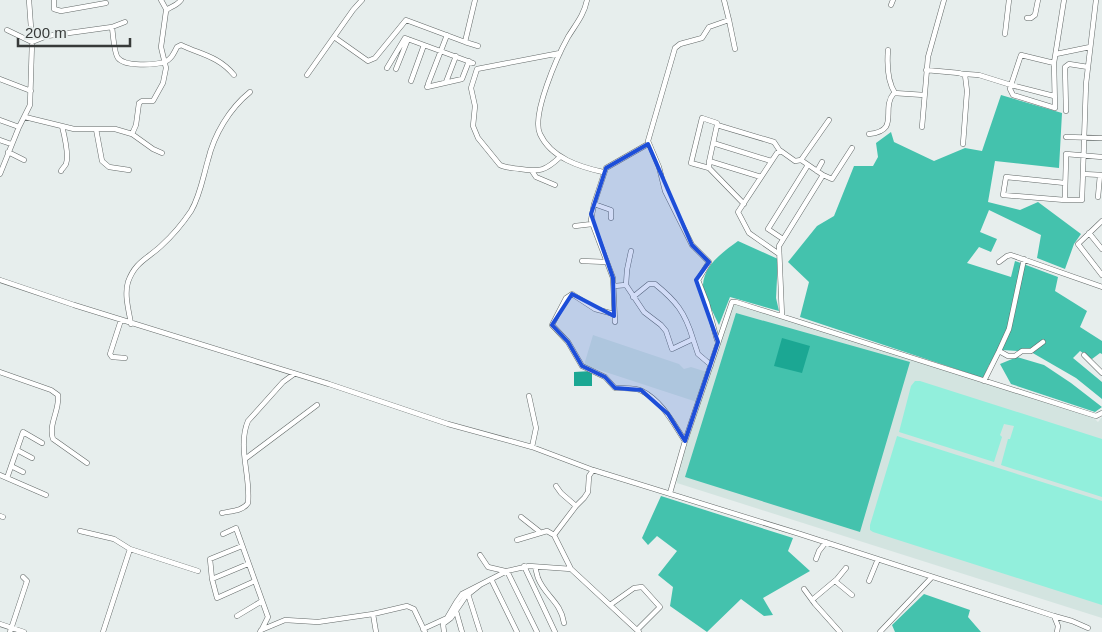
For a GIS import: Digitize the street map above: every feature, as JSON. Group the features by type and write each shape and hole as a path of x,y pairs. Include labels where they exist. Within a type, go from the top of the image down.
{"street":[{"path":"0,174 11,144 30,105 32,42 29,0"},
{"path":"54,0 54,9 61,11 106,3"},
{"path":"132,134 136,125 139,103 142,101 153,101 163,83 166,68 161,38 166,9 161,0"},
{"path":"166,9 176,6 181,0"},
{"path":"307,75 361,0"},
{"path":"465,42 475,0"},
{"path":"587,0 582,17 569,36 548,80 538,126 540,135 560,157 580,166 603,172"},
{"path":"724,0 735,49"},
{"path":"922,127 928,57 944,0"},
{"path":"1005,34 1009,0"},
{"path":"1027,18 1035,15 1038,0"},
{"path":"1054,62 1021,55 1010,91 1013,95 1055,108 1054,62 1064,0"},
{"path":"1065,183 1006,177 1003,195 1082,200 1088,67 1096,0"},
{"path":"334,37 368,61 375,58 405,20 478,46"},
{"path":"718,342 709,308 698,280 709,262 692,245 665,191 659,167 648,144 649,133 676,46 702,38 709,27 729,20"},
{"path":"7,30 32,42 47,36 112,26 125,22"},
{"path":"112,26 118,59 133,65 164,62 181,45 217,59 234,75"},
{"path":"387,68 405,38 441,51 456,56 471,62 462,79 428,86 441,51 447,35"},
{"path":"396,69 408,39"},
{"path":"411,81 424,45"},
{"path":"1056,54 1090,47"},
{"path":"888,50 891,84 895,93"},
{"path":"560,54 477,68 471,88 474,106 473,126 478,138 502,166 532,171 547,168 560,157"},
{"path":"446,82 456,56"},
{"path":"393,58 399,61"},
{"path":"1066,111 1066,66 1069,64 1088,67"},
{"path":"926,70 979,75 1054,96"},
{"path":"963,144 967,91 967,80 964,74"},
{"path":"0,79 31,91"},
{"path":"132,324 126,295 128,282 137,264 167,241 192,210 208,158 225,119 250,92"},
{"path":"895,93 924,94"},
{"path":"869,134 885,129 891,98 895,93"},
{"path":"25,117 74,129 115,129 132,134 162,153"},
{"path":"709,168 718,122 702,118 691,163 709,168 744,204"},
{"path":"0,120 19,127"},
{"path":"801,160 829,120"},
{"path":"717,125 774,142 780,151 795,161 801,160 829,179 833,178 852,148"},
{"path":"61,171 66,164 65,137 62,126"},
{"path":"96,129 102,160 109,167 129,170"},
{"path":"1066,137 1102,138"},
{"path":"0,140 11,144"},
{"path":"713,143 772,161"},
{"path":"615,322 614,286 592,224 592,214 603,172 612,164 648,144"},
{"path":"779,254 749,233 738,214 780,151"},
{"path":"8,152 24,160"},
{"path":"1065,200 1066,154 1102,157"},
{"path":"709,161 761,177"},
{"path":"816,170 822,162"},
{"path":"783,239 768,229 808,165"},
{"path":"532,171 536,177 555,185"},
{"path":"1083,174 1101,175 1098,197"},
{"path":"782,316 779,246 823,175"},
{"path":"594,204 610,209 612,212 611,218"},
{"path":"1102,222 1078,244 1102,275"},
{"path":"575,226 592,224"},
{"path":"1089,233 1102,249"},
{"path":"631,251 626,285 644,312 666,331 672,349 693,339"},
{"path":"999,262 1011,255 1101,286"},
{"path":"984,381 1009,329 1024,259"},
{"path":"582,261 607,262"},
{"path":"0,280 448,424 532,447 593,470 826,542 1072,621 1088,628"},
{"path":"634,297 649,284 655,284 671,296 682,310 698,354 710,365"},
{"path":"614,286 626,285"},
{"path":"614,314 595,309 572,294 566,298 552,325 568,342 582,366 605,377 615,388 641,390 668,414 685,441"},
{"path":"670,494 685,441 732,302 782,316 1096,416 1102,413"},
{"path":"120,320 110,354 112,358 124,358"},
{"path":"999,351 1008,356 1014,356 1024,351 1031,351 1043,342"},
{"path":"1084,355 1102,374"},
{"path":"0,372 51,390 58,395 52,432 53,438 87,462"},
{"path":"222,513 241,509 246,507 248,503 244,434 248,420 283,382 294,374"},
{"path":"529,396 536,428 532,447"},
{"path":"245,459 318,405"},
{"path":"7,478 23,432 42,442"},
{"path":"17,450 32,458"},
{"path":"11,466 23,472"},
{"path":"554,535 588,492 589,476 593,470"},
{"path":"0,475 46,496"},
{"path":"556,486 576,506"},
{"path":"521,517 540,532"},
{"path":"223,534 236,528 268,617 261,631"},
{"path":"80,531 96,533 114,539 130,549 198,571"},
{"path":"517,540 540,532 548,531 554,535 571,569 610,605 624,616 638,631 660,607 642,587 634,588 610,605"},
{"path":"816,558 826,542"},
{"path":"242,546 210,559 212,580 217,598 255,581"},
{"path":"103,632 130,549"},
{"path":"480,555 488,567 507,571"},
{"path":"869,582 878,559"},
{"path":"212,580 248,564"},
{"path":"261,631 285,620 318,622 373,614 407,606 412,607 424,631 446,619 459,597 481,583 507,571 524,566 571,569"},
{"path":"524,566 555,632"},
{"path":"535,566 539,580 557,603 564,623"},
{"path":"812,600 835,581 846,568"},
{"path":"507,571 537,632"},
{"path":"10,630 27,581 23,577"},
{"path":"880,632 932,577"},
{"path":"491,579 517,632"},
{"path":"835,581 852,595"},
{"path":"444,632 443,624 449,620 468,594 478,588 481,583"},
{"path":"804,589 840,632"},
{"path":"468,594 480,632"},
{"path":"237,616 262,601"},
{"path":"456,611 462,632"},
{"path":"373,614 376,632"},
{"path":"1054,616 1058,626 1056,632"},
{"path":"0,624 10,630 24,632"}],"highlighted area":[{"path":"648,144 692,245 709,262 696,280 718,342 685,441 668,414 641,390 615,388 605,377 582,366 568,342 552,325 572,294 614,316 613,278 591,214 606,168"}],"shaded area":[{"path":"1001,95 1062,113 1059,168 995,161 988,202 1020,210 1038,202 1081,234 1074,244 1065,269 1037,258 1041,235 989,210 980,232 997,239 991,252 979,247 967,263 1011,277 1015,261 1058,277 1055,291 1087,311 1080,327 1102,341 1102,354 1100,353 1092,359 1080,351 1073,358 1102,382 1102,399 1076,378 1031,352 1002,350 989,365 983,378 800,317 809,282 788,262 817,226 834,216 854,166 873,166 878,157 876,143 891,132 894,142 934,161 965,148 982,151"},
{"path":"738,241 778,259 776,298 779,311 730,297 719,325 705,294 704,278 715,260"},
{"path":"737,304 1093,417 1098,422 1102,417 1102,618 677,483 676,479 700,403 584,365 593,335 679,364 684,369 691,367 710,373 730,308"},
{"path":"736,313 910,362 860,532 685,477"},
{"path":"782,338 810,346 802,373 774,366"},
{"path":"1017,357 1044,365 1102,407 1095,412 1011,384 1000,364"},
{"path":"592,371 592,386 574,386 574,372"},
{"path":"915,381 1102,439 1102,497 1001,465 1008,439 1010,439 1014,426 1004,424 994,462 899,432 911,386"},
{"path":"897,436 1102,501 1102,605 870,530"},
{"path":"661,496 793,538 788,551 810,571 763,598 773,615 764,616 741,599 707,632 670,606 673,587 658,575 677,551 657,536 648,545 642,538"},
{"path":"924,594 970,610 968,617 981,632 895,632 892,625"}]}
